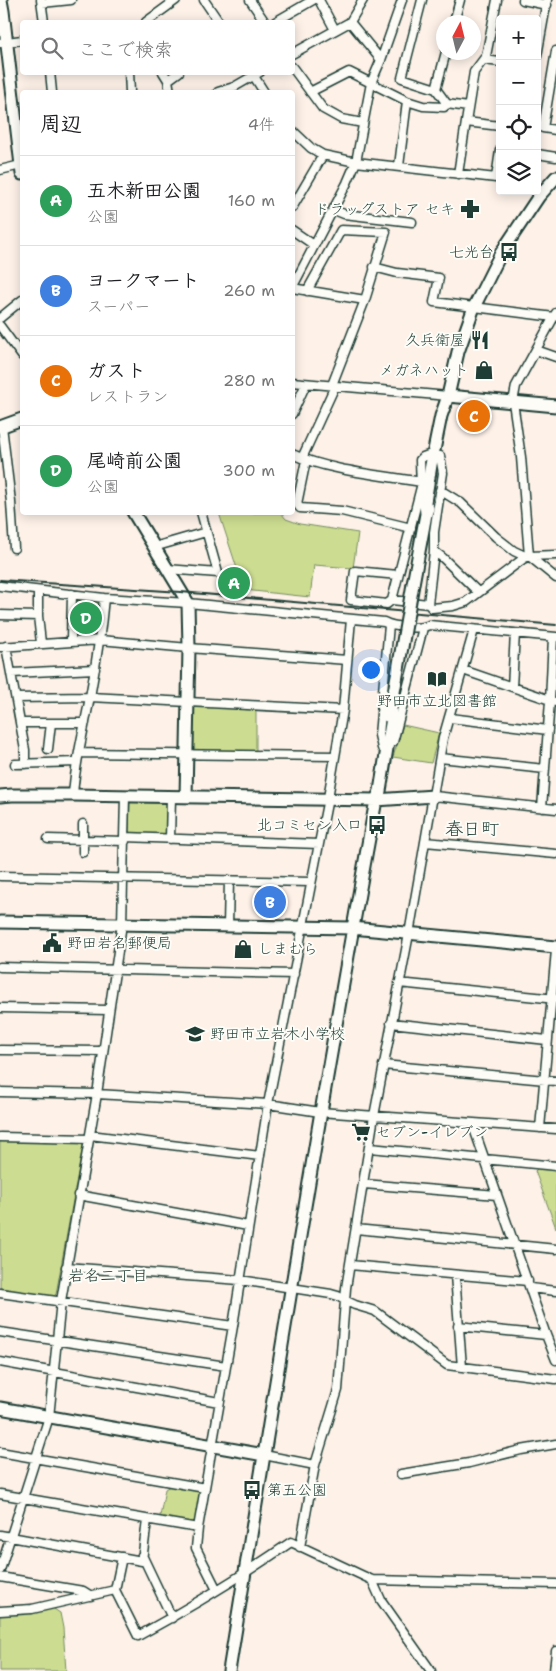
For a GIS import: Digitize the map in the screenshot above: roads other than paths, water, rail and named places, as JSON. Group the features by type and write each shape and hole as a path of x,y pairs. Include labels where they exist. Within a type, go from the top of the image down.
{"street":[{"path":"0,0 3,42 19,112 20,131"},
{"path":"44,20 42,1 71,0"},
{"path":"159,0 163,9"},
{"path":"149,20 176,0"},
{"path":"204,0 219,20"},
{"path":"250,0 264,20"},
{"path":"278,20 313,0"},
{"path":"319,0 336,30"},
{"path":"295,52 350,22 363,0"},
{"path":"295,282 334,210 356,162 371,83 402,0"},
{"path":"422,0 402,78 436,89 447,104"},
{"path":"456,15 460,0"},
{"path":"496,15 497,0"},
{"path":"523,0 547,2 541,28"},
{"path":"350,22 381,60"},
{"path":"458,174 474,72 486,56 496,28"},
{"path":"3,42 20,40"},
{"path":"556,51 543,128 556,130"},
{"path":"436,89 444,60"},
{"path":"484,60 496,62"},
{"path":"295,71 323,109 341,119 363,123"},
{"path":"310,92 349,72 407,101 423,106 444,107 447,104 468,107"},
{"path":"50,75 52,90"},
{"path":"129,75 130,90"},
{"path":"224,90 234,87 253,75"},
{"path":"256,75 263,90"},
{"path":"166,76 170,90"},
{"path":"399,166 407,101"},
{"path":"466,122 496,126"},
{"path":"295,133 311,148 323,155 356,162 496,178"},
{"path":"295,203 323,155"},
{"path":"541,155 556,157"},
{"path":"0,170 20,170"},
{"path":"229,1671 320,1112 376,800 374,790 384,749 387,718 426,514 425,502 437,454 441,416 448,396 458,352 474,307 501,253 526,215 556,177"},
{"path":"334,210 344,214 412,222"},
{"path":"307,291 341,230 386,232 365,300 334,386 304,459 297,504 300,508 342,511 411,528"},
{"path":"295,232 314,245"},
{"path":"374,267 439,278 434,302 555,315 516,386 513,402 520,457 528,556"},
{"path":"295,289 365,300"},
{"path":"0,318 20,302"},
{"path":"0,326 20,353"},
{"path":"536,350 556,357"},
{"path":"295,382 556,406"},
{"path":"295,408 306,384"},
{"path":"14,548 12,502 1,427 20,420"},
{"path":"398,575 355,571 351,600 387,604 392,600 421,487 420,460 423,457 437,454"},
{"path":"428,604 434,551 434,532 443,473 437,454"},
{"path":"295,455 350,470 421,482"},
{"path":"440,490 461,503 496,537 514,550 528,556 556,578"},
{"path":"134,515 188,603 186,797"},
{"path":"167,569 218,573 202,515"},
{"path":"154,547 206,532"},
{"path":"434,551 478,592"},
{"path":"392,600 428,604 432,608 453,606 466,602 528,556 556,555"},
{"path":"0,586 104,598 188,603 384,622 389,625 423,628 429,625 554,637 553,702 548,730 542,808"},
{"path":"38,590 41,643"},
{"path":"71,641 72,594"},
{"path":"73,795 74,773 100,640 104,598"},
{"path":"0,615 38,616"},
{"path":"217,1590 196,1548 198,1528 233,1326 268,1104 328,798 343,710 351,619"},
{"path":"384,749 379,735 389,625"},
{"path":"384,749 393,742 423,628"},
{"path":"300,1547 315,1465 338,1390 344,1300 374,1116 409,934 443,738 474,630"},
{"path":"512,687 515,634"},
{"path":"25,764 25,750 12,673 3,646 100,640 347,660"},
{"path":"12,673 95,669"},
{"path":"463,670 553,702"},
{"path":"16,698 90,697 343,710"},
{"path":"450,718 548,730"},
{"path":"20,723 85,723"},
{"path":"48,749 51,723"},
{"path":"79,753 335,756"},
{"path":"440,758 545,769"},
{"path":"15,764 77,762"},
{"path":"0,796 171,796 376,800 434,796 556,809"},
{"path":"0,1570 48,1416 66,1267 97,1094 122,924 125,796"},
{"path":"170,839 171,796"},
{"path":"83,824 83,852"},
{"path":"48,839 170,839 319,844"},
{"path":"425,842 556,854"},
{"path":"0,876 312,882"},
{"path":"228,926 229,880"},
{"path":"0,922 352,928 556,949 554,999 548,1040 540,1128"},
{"path":"0,967 294,974"},
{"path":"399,983 554,999"},
{"path":"0,1008 108,1010"},
{"path":"391,1023 548,1040"},
{"path":"0,1050 103,1050"},
{"path":"384,1065 556,1081"},
{"path":"0,1092 97,1094 268,1104 320,1112 556,1129"},
{"path":"472,1123 556,1360"},
{"path":"0,1137 89,1137 260,1156"},
{"path":"370,1148 556,1166"},
{"path":"364,1184 497,1194"},
{"path":"78,1195 248,1226"},
{"path":"356,1229 556,1249"},
{"path":"350,1265 455,1275 529,1285 556,1291"},
{"path":"66,1267 240,1280 331,1294 375,1311 447,1365 556,1379"},
{"path":"455,1275 462,1367"},
{"path":"0,1293 233,1326"},
{"path":"458,1326 546,1335"},
{"path":"0,1332 226,1366"},
{"path":"0,1362 219,1402"},
{"path":"0,1408 315,1465"},
{"path":"401,1474 469,1463 521,1450 556,1444"},
{"path":"0,1452 205,1488"},
{"path":"0,1494 198,1528"},
{"path":"0,1535 142,1561 147,1520"},
{"path":"122,1557 115,1590 138,1636 194,1606 291,1542 372,1580 556,1584"},
{"path":"142,1556 172,1618"},
{"path":"0,1577 83,1592 91,1596"},
{"path":"372,1580 381,1600 431,1671"},
{"path":"0,1611 32,1610 115,1590"},
{"path":"554,1671 556,1651"}],"railway":[{"path":"0,580 181,592 556,625"}],"place":[{"name":"ドラッグストア セキ","path":"470,209"},
{"name":"七光台","path":"509,252"},
{"name":"久兵衛屋","path":"480,340"},
{"name":"メガネハット","path":"484,370"},
{"name":"ガスト","path":"474,416"},
{"name":"五木新田公園","path":"234,583"},
{"name":"尾崎前公園","path":"86,618"},
{"name":"野田市立北図書館","path":"437,679"},
{"name":"北コミセン入口","path":"377,825"},
{"name":"ヨークマート","path":"270,902"},
{"name":"野田岩名郵便局","path":"52,943"},
{"name":"しまむら","path":"243,949"},
{"name":"野田市立岩木小学校","path":"195,1034"},
{"name":"セブン-イレブン","path":"361,1132"},
{"name":"第五公園","path":"252,1490"}],"district":[{"name":"春日町","path":"472,829"},
{"name":"岩名二丁目","path":"108,1275"}]}
